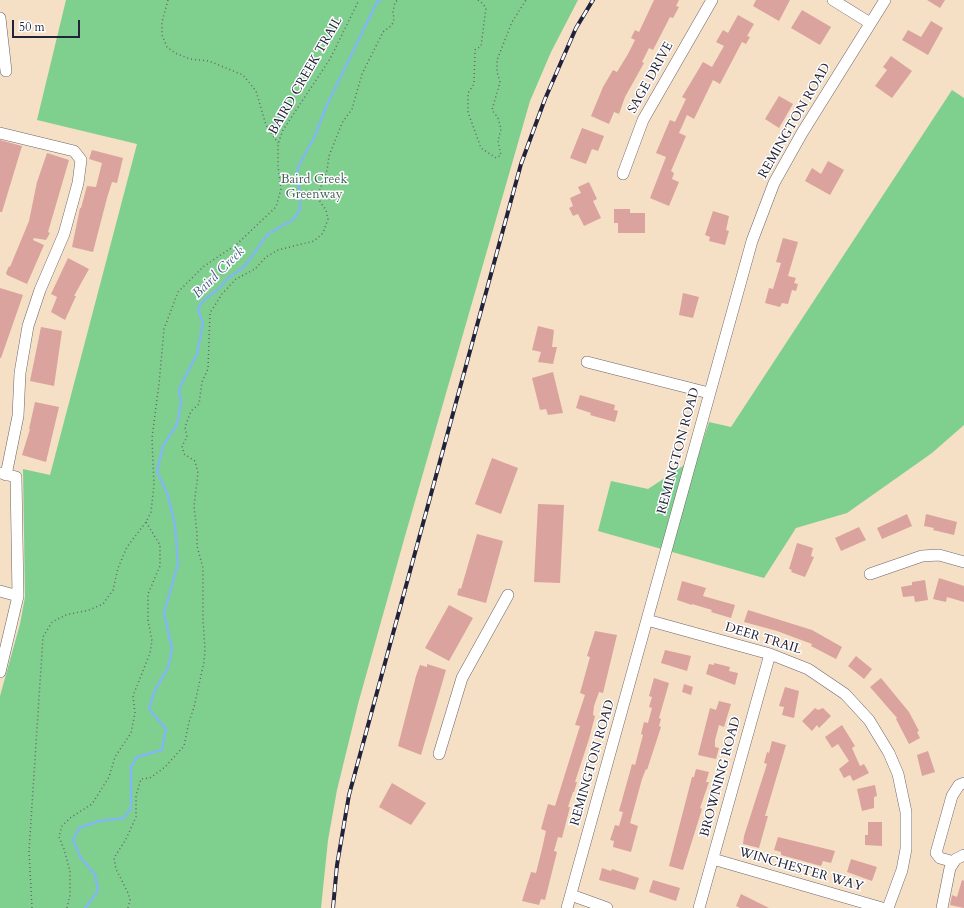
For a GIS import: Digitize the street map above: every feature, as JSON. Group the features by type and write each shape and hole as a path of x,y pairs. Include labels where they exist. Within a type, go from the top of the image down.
{"street":[{"name":"SAGE DRIVE","path":"623,174 643,120 712,0"},
{"path":"833,0 870,23"},
{"name":"REMINGTON ROAD","path":"567,908 752,241 774,183 802,133 885,0"},
{"path":"0,18 6,71"},
{"path":"0,133 74,151 81,160 78,183 64,234 40,290 28,326 20,373 18,416 7,475 18,596 0,672"},
{"path":"588,362 709,393"},
{"path":"870,574 922,556 939,555 964,562"},
{"path":"0,591 18,596"},
{"path":"439,754 462,678 508,595"},
{"name":"DEER TRAIL","path":"648,620 770,654 808,668 845,694 869,720 889,753 903,793 907,832 902,870 888,908"},
{"name":"BROWNING ROAD","path":"700,908 770,654"},
{"path":"954,862 942,859 936,853 952,796 959,785 964,784"},
{"path":"942,908 950,868 954,862 964,855"},
{"name":"WINCHESTER WAY","path":"713,859 882,908"},
{"path":"570,895 607,908"}],"path":[{"path":"168,0 162,22 162,35 167,47 175,53 190,59 209,61 243,75 256,91 266,124 278,144"},
{"name":"BAIRD CREEK TRAIL","path":"32,908 29,851 43,637 52,622 66,615 89,610 103,604 113,590 118,568 127,547 146,522 151,512 154,485 152,438 164,329 178,292 203,267 237,244 276,207 281,189 278,166 278,144 283,130 330,58 359,0"},
{"path":"128,908 130,900 116,869 114,858 126,839 136,817 136,796 141,779 150,778 165,767 184,746 206,650 203,620 203,568 197,546 194,506 198,473 195,461 184,454 182,446 187,437 185,427 191,411 199,404 202,382 208,369 210,313 222,294 236,279 255,269 266,257 278,250 314,241 323,233 328,219 326,210 319,200 319,192 327,170 329,156 342,123 352,108 362,74 383,32 392,25 394,19 393,12 395,2 398,0"},
{"path":"478,0 486,8 481,46 475,50 474,84 468,93 468,112 481,148 496,158 501,155 498,141 501,128 498,118 492,110 500,82 497,72 497,60 512,22 526,0"},
{"path":"68,908 70,895 70,871 64,848 59,837 62,826 70,818 92,804 109,777 115,757 131,732 135,713 133,696 150,653 152,641 148,620 148,594 160,566 160,545 146,522"}],"green space":[{"name":"Baird Creek Greenway","path":"66,0 578,0 551,52 530,101 405,536 358,704 337,790 328,840 321,908 0,908 0,696 20,624 25,597 23,469 50,475 137,144 37,120"},
{"path":"952,90 964,98 964,425 932,453 847,513 796,528 764,578 598,531 611,481 648,489 698,456 709,422 731,427"}],"building":[{"path":"654,0 679,0 676,6 679,7 673,18 670,17 653,50 649,48 642,62 644,63 625,97 619,114 614,112 609,124 591,116 603,87 613,70 617,72 628,54 635,40 631,38 635,30 639,32"},
{"path":"756,0 790,0 779,21 753,6"},
{"path":"927,0 945,0 940,8"},
{"path":"802,10 831,27 820,45 791,28"},
{"path":"738,15 754,24 747,36 750,37 746,44 742,42 720,84 713,80 694,119 687,115 679,133 686,136 671,171 674,173 672,179 679,182 669,206 650,198 666,157 656,153 670,120 675,122 686,99 682,97 703,62 712,67 724,46 716,42 723,30 728,33"},
{"path":"931,21 943,28 928,55 902,40 908,30 921,37"},
{"path":"891,56 912,71 892,98 875,86 887,70 883,67"},
{"path":"779,96 793,104 779,128 765,119"},
{"path":"582,128 604,136 598,151 592,149 586,164 570,158"},
{"path":"0,140 22,146 2,212 0,212"},
{"path":"92,150 123,158 117,183 112,182 93,252 72,247 80,208 87,186 96,187 102,163 89,159"},
{"path":"47,153 69,160 48,232 50,233 46,240 34,238 33,240 44,245 27,284 7,275 6,273 9,266 10,267 29,221 37,182"},
{"path":"828,161 844,170 830,195 805,181 812,168 821,174"},
{"path":"589,182 597,199 593,201 601,218 584,226 578,214 573,216 569,208 573,206 570,198 581,193 578,187"},
{"path":"614,209 630,209 630,213 645,213 645,233 618,233 618,223 614,223"},
{"path":"713,211 729,216 726,230 729,231 725,245 709,241 710,237 705,235"},
{"path":"783,238 798,242 788,276 796,278 794,283 798,284 796,291 792,290 788,304 782,303 780,307 765,303 769,288 773,289 781,263 776,262"},
{"path":"68,258 89,269 74,296 76,296 65,320 51,312 57,297 51,294"},
{"path":"0,288 23,295 1,358 0,358"},
{"path":"683,293 699,297 693,318 679,315"},
{"path":"538,326 554,330 552,347 557,347 553,364 538,362 541,352 532,350"},
{"path":"41,327 62,331 54,386 30,381"},
{"path":"553,372 563,413 548,415 546,409 540,410 532,378"},
{"path":"580,395 615,405 614,410 618,411 615,422 590,415 591,413 576,408"},
{"path":"35,402 59,407 46,462 22,455 30,429"},
{"path":"492,458 518,468 501,514 475,504"},
{"path":"538,504 564,505 560,583 534,582"},
{"path":"907,514 912,526 882,539 877,528"},
{"path":"926,514 957,522 954,535 933,530 934,528 924,526"},
{"path":"859,527 866,540 841,551 835,538"},
{"path":"477,534 503,541 486,603 457,595 459,588 461,589"},
{"path":"797,543 813,548 811,556 814,557 805,577 791,572 792,570 789,569"},
{"path":"939,578 964,586 964,602 947,597 946,602 933,599"},
{"path":"925,580 928,600 915,602 914,596 903,597 901,587 912,585 912,582"},
{"path":"682,581 706,588 703,596 735,605 731,618 711,612 712,610 677,600"},
{"path":"449,605 473,618 449,661 425,648"},
{"path":"748,610 812,630 842,647 836,659 811,646 812,644 777,631 744,622"},
{"path":"595,631 617,635 603,693 599,692 594,706 593,715 595,716 575,782 577,782 568,807 570,807 562,838 558,837 554,851 557,852 545,900 541,899 539,905 522,901 531,872 536,873 546,831 541,829 548,804 555,806 580,726 575,725 585,695 580,693 590,657 587,656"},
{"path":"665,650 691,656 687,671 661,663"},
{"path":"856,656 872,669 864,679 848,666"},
{"path":"714,663 730,667 729,671 738,673 735,685 706,674 709,664 714,665"},
{"path":"427,664 446,670 421,755 398,746 416,676 420,665 427,667"},
{"path":"654,678 669,683 659,718 661,719 659,726 661,727 647,770 646,769 642,779 630,823 638,826 631,852 613,847 614,841 610,840 615,825 619,826 623,812 619,811 632,764 635,765 643,735 641,734 644,722 648,723 652,708 649,707 652,697 649,696"},
{"path":"881,678 909,712 919,731 917,732 920,738 909,744 896,719 897,718 870,687"},
{"path":"684,684 693,687 691,695 682,692"},
{"path":"785,687 799,691 794,718 782,715 784,707 779,706"},
{"path":"719,701 731,704 724,727 719,725 715,740 715,747 719,748 716,759 698,755 710,708 716,710"},
{"path":"815,708 818,710 823,708 831,716 819,728 817,725 812,731 802,721"},
{"path":"842,725 855,746 852,748 860,766 864,764 869,773 853,781 850,775 844,778 839,769 849,761 838,744 832,748 825,737"},
{"path":"772,741 786,745 765,816 768,816 759,848 743,844 744,836 767,764 764,763 767,752 769,753"},
{"path":"928,751 935,772 922,776 917,755"},
{"path":"696,769 709,772 706,782 709,782 700,808 702,809 683,870 669,866 692,777 694,777"},
{"path":"392,783 426,803 411,825 379,807"},
{"path":"875,785 877,796 874,797 874,808 862,811 857,789"},
{"path":"868,822 882,822 882,846 865,845 865,835 868,835"},
{"path":"778,837 835,851 831,863 823,861 821,866 781,855 781,852 774,850"},
{"path":"851,859 877,867 872,881 847,872"},
{"path":"602,868 611,871 612,869 639,878 635,890 599,880"},
{"path":"653,880 680,888 676,901 649,892"},
{"path":"962,880 964,881 964,908 950,905 952,895 957,897"},
{"path":"741,894 769,908 740,908 736,906"}],"waterway":[{"name":"Baird Creek","path":"85,908 98,891 95,874 81,858 73,840 79,828 99,821 124,818 131,808 131,767 137,757 162,750 166,729 149,709 155,690 168,668 172,649 164,613 178,564 175,525 168,496 157,471 163,446 177,424 181,404 179,389 197,354 203,324 198,309 203,301 218,289 228,278 244,267 268,234 294,219 300,209 300,193 297,178 298,167 315,136 326,107 377,2 381,0"}],"railway":[{"path":"333,908 337,865 349,795 521,164 545,99 576,28 593,0"}]}
